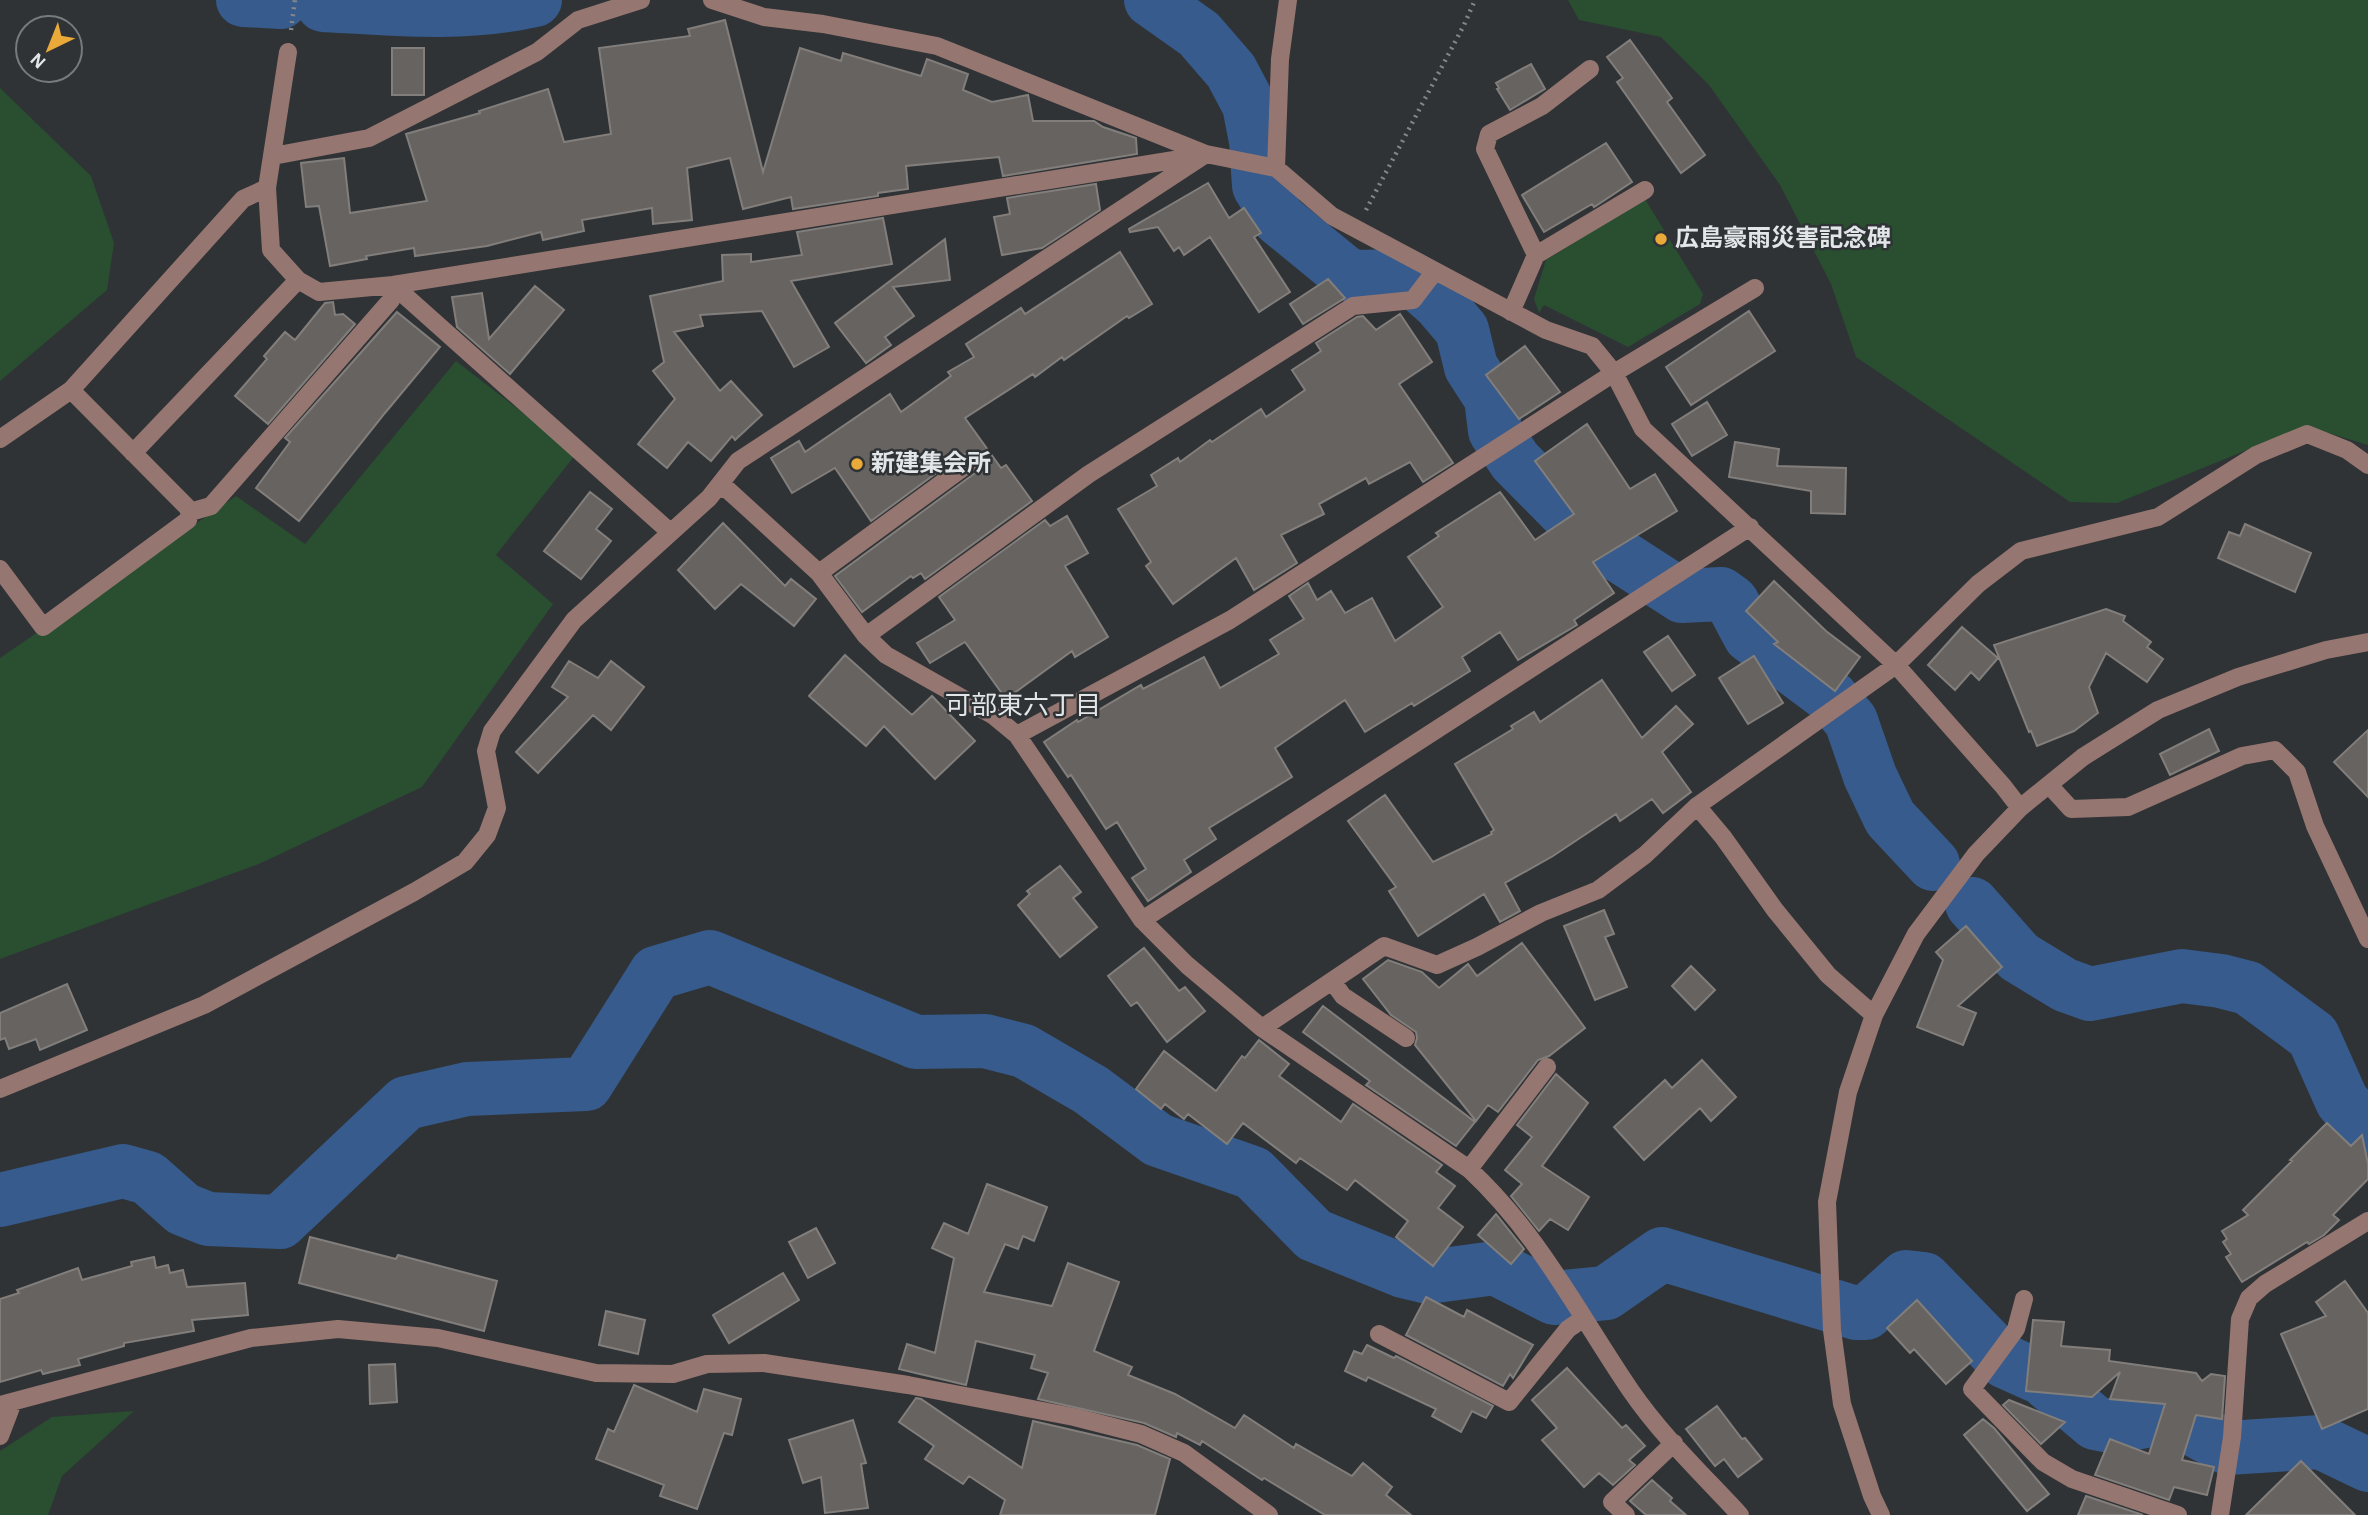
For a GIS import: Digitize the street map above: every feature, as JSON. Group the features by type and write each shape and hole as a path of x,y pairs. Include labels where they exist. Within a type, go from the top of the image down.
{"street":[{"path":"273,156 369,138 537,52 578,20 641,0"},
{"path":"712,0 764,17 823,24 937,46 1206,155 1264,165 1332,216 1356,229 1426,283 1511,312 1546,330 1592,346 1614,373 1643,429 1896,665 2020,808"},
{"path":"1264,165 1288,0"},
{"path":"288,52 267,188 271,250 298,280 319,292 393,285 1206,155"},
{"path":"1536,256 1485,149 1489,135 1542,106 1590,69"},
{"path":"0,1089 204,1005 465,862 487,835 497,808 486,751 492,731 574,620 718,488 738,461 1206,155"},
{"path":"0,439 71,390 243,199 267,188"},
{"path":"1511,312 1536,256 1645,190"},
{"path":"133,453 298,280"},
{"path":"866,636 1089,474 1353,306 1413,300 1426,283"},
{"path":"190,512 211,506 391,300 393,285"},
{"path":"393,285 670,532"},
{"path":"1017,735 1230,620 1494,453 1614,373 1755,288"},
{"path":"71,390 190,512"},
{"path":"1262,1028 1384,946 1437,965 1541,913 1598,890 1645,855 1697,806 1896,665 1978,584 2021,551 2158,517 2256,455 2307,434 2347,450 2368,465"},
{"path":"819,573 968,464"},
{"path":"718,488 728,490 819,573 866,636 886,655 994,716 1017,735 1142,920 1187,965 1262,1028 1469,1169 1496,1194 1544,1254 1633,1394 1740,1515"},
{"path":"0,569 43,627 188,520 190,512"},
{"path":"1142,920 1750,527"},
{"path":"1881,1515 1872,1496 1842,1405 1832,1330 1827,1202 1848,1091 1874,1015 1916,934 1976,854 2020,808 2083,757 2158,710 2238,677 2326,650 2368,642"},
{"path":"2049,785 2071,809 2128,807 2242,756 2275,750 2297,772 2315,826 2368,939"},
{"path":"1697,806 1723,837 1774,909 1828,975 1874,1015"},
{"path":"1332,981 1343,996 1406,1038"},
{"path":"1469,1169 1547,1067"},
{"path":"2220,1515 2230,1458 2240,1319 2249,1298 2264,1284 2368,1221"},
{"path":"2024,1299 2016,1329 1972,1389 2043,1462 2072,1479 2178,1515"},
{"path":"1379,1334 1509,1402 1568,1329 1584,1318"},
{"path":"0,1436 6,1404 250,1338 338,1329 438,1338 596,1373 673,1374 707,1364 764,1363 921,1387 1074,1417 1141,1434 1184,1453 1269,1515"},
{"path":"1626,1515 1612,1502 1674,1443"}],"path":[{"path":"1356,229 1464,26 1475,0"}],"green space":[{"path":"1568,0 2368,0 2368,445 2306,426 2117,503 2070,502 1856,357 1831,284 1780,185 1709,85 1661,37 1579,20"},
{"path":"0,88 91,176 114,243 107,290 0,381"},
{"path":"1645,199 1703,294 1700,304 1628,347 1544,305 1539,313 1534,299 1546,260"},
{"path":"456,361 576,454 496,555 553,604 422,787 259,864 0,959 0,658 236,496 305,544"},
{"path":"134,1411 62,1476 48,1515 0,1515 0,1451 52,1417"}],"building":[{"path":"725,20 763,172 800,48 841,61 843,53 921,76 927,59 968,74 963,90 992,102 1028,95 1033,121 1094,121 1103,127 1136,138 1137,154 1003,176 999,157 906,166 908,189 793,209 791,197 743,209 730,158 687,168 692,220 653,224 652,208 582,220 584,231 543,240 541,232 487,246 415,256 414,248 366,256 367,259 330,266 319,206 306,207 301,163 344,158 350,213 427,201 406,134 480,113 479,111 548,89 564,142 611,134 599,48 690,36 688,29"},
{"path":"1630,40 1672,98 1667,102 1705,155 1681,173 1617,82 1623,78 1607,57"},
{"path":"392,48 424,48 424,95 392,95"},
{"path":"1531,64 1545,89 1510,110 1496,83"},
{"path":"1606,143 1632,182 1594,207 1592,204 1544,232 1522,195"},
{"path":"1208,183 1229,218 1244,208 1261,233 1254,237 1290,292 1259,312 1210,237 1184,255 1179,247 1174,251 1158,227 1130,232 1129,229"},
{"path":"1096,184 1100,210 1042,248 1002,255 994,217 1010,214 1007,198"},
{"path":"883,218 892,264 791,281 829,347 794,367 762,311 700,315 703,326 674,332 720,391 731,381 762,415 735,440 732,436 711,461 688,442 667,468 638,444 675,399 653,371 664,362 650,296 723,281 722,255 751,254 751,262 802,255 797,232"},
{"path":"945,239 950,280 893,287 914,316 885,337 891,345 866,363 835,323"},
{"path":"1120,252 1152,304 1129,318 1127,316 1064,360 1062,357 1035,377 1033,374 965,418 1001,468 1006,465 1032,501 925,579 921,573 913,578 911,576 862,612 835,576 975,473 979,468 978,458 972,453 961,455 871,521 835,468 792,493 771,458 799,441 805,452 890,394 901,412 951,376 948,372 974,357 966,344 1021,308 1025,314"},
{"path":"1328,279 1345,298 1303,324 1290,304"},
{"path":"535,286 564,310 510,374 457,327 452,297 482,293 489,339"},
{"path":"333,302 335,315 343,314 355,324 268,424 235,396 267,359 264,356 285,332 295,340 325,303"},
{"path":"1749,311 1775,351 1691,405 1666,367"},
{"path":"397,312 440,347 299,521 256,488 290,442 285,438"},
{"path":"1400,314 1432,362 1399,384 1453,463 1423,482 1410,462 1369,484 1366,478 1319,504 1324,514 1281,535 1297,563 1254,590 1236,558 1173,604 1146,566 1151,562 1118,509 1157,486 1151,475 1178,458 1180,462 1261,409 1266,417 1305,390 1292,370 1321,351 1316,343 1357,317 1363,316 1376,330"},
{"path":"1525,346 1560,392 1519,419 1486,375"},
{"path":"1707,402 1727,435 1692,456 1672,424"},
{"path":"1587,424 1630,489 1655,474 1677,511 1593,562 1614,593 1574,620 1577,625 1518,660 1500,632 1462,657 1470,671 1414,706 1412,703 1365,732 1345,700 1275,748 1292,777 1209,828 1216,839 1184,860 1191,872 1148,901 1132,878 1146,869 1117,822 1106,829 1071,775 1068,777 1044,742 1077,720 1078,722 1141,685 1143,689 1204,657 1220,688 1279,654 1270,640 1304,619 1289,596 1308,583 1317,600 1331,591 1345,613 1372,598 1395,641 1443,607 1408,557 1439,536 1436,533 1500,492 1535,540 1574,514 1535,461"},
{"path":"1735,442 1779,449 1777,466 1846,468 1845,514 1811,513 1811,491 1729,477"},
{"path":"590,492 612,509 596,529 611,541 581,579 544,551"},
{"path":"1067,516 1088,553 1065,566 1108,637 1075,657 1072,651 1006,699 965,642 930,663 917,643 955,620 939,597 1045,520 1050,526"},
{"path":"723,523 785,586 791,579 816,599 794,626 741,584 715,609 678,570"},
{"path":"2245,524 2311,553 2295,592 2218,558 2229,532 2240,536"},
{"path":"1774,581 1826,631 1860,657 1835,691 1774,644 1778,642 1746,611"},
{"path":"2106,609 2125,616 2123,621 2151,642 2147,647 2163,659 2147,682 2106,653 2089,687 2098,713 2074,731 2037,746 1994,645"},
{"path":"1962,627 1998,658 1979,680 1971,672 1955,690 1928,665"},
{"path":"1668,636 1695,675 1672,691 1644,652"},
{"path":"845,655 912,715 932,696 975,741 935,779 884,726 866,746 809,696"},
{"path":"1754,656 1783,703 1748,724 1719,678"},
{"path":"569,661 598,678 611,661 644,687 611,730 593,715 538,773 516,752 568,697 552,687"},
{"path":"1602,680 1642,738 1676,706 1693,724 1662,752 1691,792 1663,813 1652,799 1620,821 1616,814 1553,856 1505,883 1520,911 1500,922 1484,894 1418,936 1389,891 1396,887 1348,821 1385,795 1433,862 1492,834 1494,830 1455,764 1513,729 1511,726 1534,712 1540,722"},
{"path":"2209,729 2219,751 2170,775 2160,754"},
{"path":"2368,730 2368,797 2334,762"},
{"path":"1060,866 1081,892 1073,898 1097,927 1060,957 1018,905 1030,894 1027,891"},
{"path":"1604,910 1614,934 1605,937 1627,987 1595,1000 1564,926"},
{"path":"1966,926 2002,967 1958,1006 1976,1013 1963,1045 1917,1027 1943,960 1936,952"},
{"path":"1522,943 1585,1028 1549,1056 1538,1060 1498,1112 1488,1105 1476,1121 1415,1045 1416,1032 1391,1015 1363,979 1388,960 1422,972 1439,988 1468,964 1477,976"},
{"path":"1144,948 1179,991 1185,987 1205,1011 1167,1042 1137,1002 1131,1006 1108,976"},
{"path":"1691,966 1715,990 1695,1010 1672,986"},
{"path":"67,984 87,1030 40,1050 36,1039 9,1049 5,1038 0,1040 0,1013"},
{"path":"1323,1006 1475,1122 1456,1146 1366,1085 1370,1081 1303,1032"},
{"path":"1259,1040 1289,1064 1279,1076 1341,1122 1353,1104 1442,1165 1436,1172 1455,1186 1438,1208 1463,1227 1433,1266 1396,1237 1408,1221 1355,1180 1347,1190 1300,1158 1296,1163 1243,1123 1227,1144 1188,1114 1184,1119 1165,1104 1161,1109 1136,1089 1164,1051 1216,1091 1242,1056 1245,1058"},
{"path":"1702,1060 1736,1097 1711,1121 1700,1108 1644,1160 1614,1127 1665,1080 1672,1088"},
{"path":"1556,1074 1588,1103 1542,1166 1589,1197 1568,1230 1550,1219 1539,1231 1511,1196 1522,1184 1505,1170 1532,1137 1517,1125"},
{"path":"2327,1123 2351,1146 2362,1135 2368,1179 2333,1215 2339,1220 2324,1235 2309,1244 2307,1242 2242,1282 2226,1257 2231,1254 2223,1242 2227,1239 2222,1231 2248,1215 2243,1210"},
{"path":"987,1184 1047,1207 1034,1241 1023,1236 1018,1249 1005,1244 984,1292 1052,1306 1068,1263 1119,1282 1094,1351 1132,1367 1128,1375 1175,1394 1235,1428 1244,1415 1294,1448 1296,1444 1352,1476 1363,1463 1392,1487 1386,1495 1411,1515 1325,1515 1264,1478 1262,1480 1202,1441 1200,1445 1177,1433 1176,1437 1144,1423 1038,1399 1048,1373 1031,1368 1035,1355 976,1341 966,1385 899,1369 907,1344 935,1353 954,1258 932,1248 944,1223 968,1234"},
{"path":"1496,1214 1524,1249 1511,1264 1478,1235"},
{"path":"816,1228 835,1263 808,1278 789,1242"},
{"path":"310,1237 396,1259 398,1255 497,1281 484,1331 299,1283"},
{"path":"154,1257 156,1268 168,1265 170,1273 183,1270 187,1287 245,1283 248,1315 192,1320 194,1331 124,1343 124,1346 78,1359 80,1365 43,1374 41,1370 0,1382 0,1299 78,1268 82,1280 132,1266 131,1262"},
{"path":"783,1273 799,1300 729,1343 713,1315"},
{"path":"2345,1281 2368,1313 2368,1409 2322,1429 2281,1334 2326,1316 2316,1302"},
{"path":"1426,1297 1464,1317 1467,1310 1533,1345 1513,1378 1510,1374 1503,1386 1406,1335"},
{"path":"1917,1300 1972,1361 1946,1384 1914,1349 1910,1353 1887,1328"},
{"path":"606,1311 645,1320 638,1354 599,1345"},
{"path":"2033,1320 2064,1322 2061,1346 2110,1350 2109,1361 2196,1373 2202,1381 2211,1374 2225,1376 2222,1419 2196,1415 2182,1460 2214,1467 2207,1495 2174,1487 2169,1500 2095,1475 2110,1439 2149,1454 2165,1404 2110,1399 2120,1372 2092,1397 2026,1391"},
{"path":"1367,1345 1394,1358 1396,1356 1493,1406 1486,1418 1472,1411 1461,1432 1432,1416 1436,1409 1368,1377 1366,1381 1345,1371 1354,1351 1362,1354"},
{"path":"395,1364 397,1402 370,1404 369,1365"},
{"path":"1567,1368 1622,1428 1626,1425 1645,1446 1629,1460 1635,1465 1613,1485 1599,1473 1584,1487 1542,1440 1557,1428 1532,1400"},
{"path":"634,1385 697,1412 704,1389 741,1399 732,1435 724,1433 697,1509 660,1496 664,1485 596,1459 608,1429 614,1432"},
{"path":"916,1398 1022,1468 1033,1421 1137,1445 1170,1459 1155,1515 1000,1515 1005,1500 969,1476 963,1484 925,1459 934,1446 899,1422"},
{"path":"2009,1400 2065,1422 2041,1444 2003,1405"},
{"path":"1717,1406 1742,1439 1745,1438 1762,1459 1738,1477 1724,1459 1715,1466 1686,1429"},
{"path":"1983,1419 1994,1428 2049,1494 2027,1511 1964,1435"},
{"path":"853,1420 866,1463 861,1464 868,1508 825,1513 821,1477 803,1483 789,1440"},
{"path":"2301,1461 2355,1515 2246,1515"},
{"path":"1652,1480 1686,1515 1646,1515 1630,1501"},
{"path":"2086,1496 2143,1515 2078,1515"}],"waterway":[{"path":"243,0 281,2"},
{"path":"323,5 456,10 535,0"},
{"path":"1151,0 1199,34 1231,71 1249,105 1256,141 1259,186 1279,219 1345,273 1357,277 1394,276 1412,279 1439,303 1462,330 1471,367 1491,398 1495,431 1515,461 1589,536 1682,596 1721,594 1732,602 1750,636 1831,697 1851,721 1870,776 1890,818 1933,864"},
{"path":"1972,904 2019,957 2065,985 2090,994 2182,976 2248,988 2313,1036 2342,1101 2362,1124 2368,1136"},
{"path":"0,1200 123,1171 148,1178 183,1209 208,1219 280,1222 406,1103 467,1089 586,1084 656,973 710,957 916,1042 985,1041 1024,1051 1091,1090 1158,1140 1253,1173 1314,1235 1403,1271 1428,1277 1495,1268 1554,1298 1606,1293 1662,1254 1856,1313 1866,1313 1906,1277 1924,1279 2004,1361 2042,1378 2095,1423 2115,1427 2170,1416 2228,1448 2320,1442 2368,1465"}],"place":[{"name":"広島豪雨災害記念碑","path":"1661,239"},
{"name":"新建集会所","path":"857,464"}],"district":[{"name":"可部東六丁目","path":"1023,706"}]}
